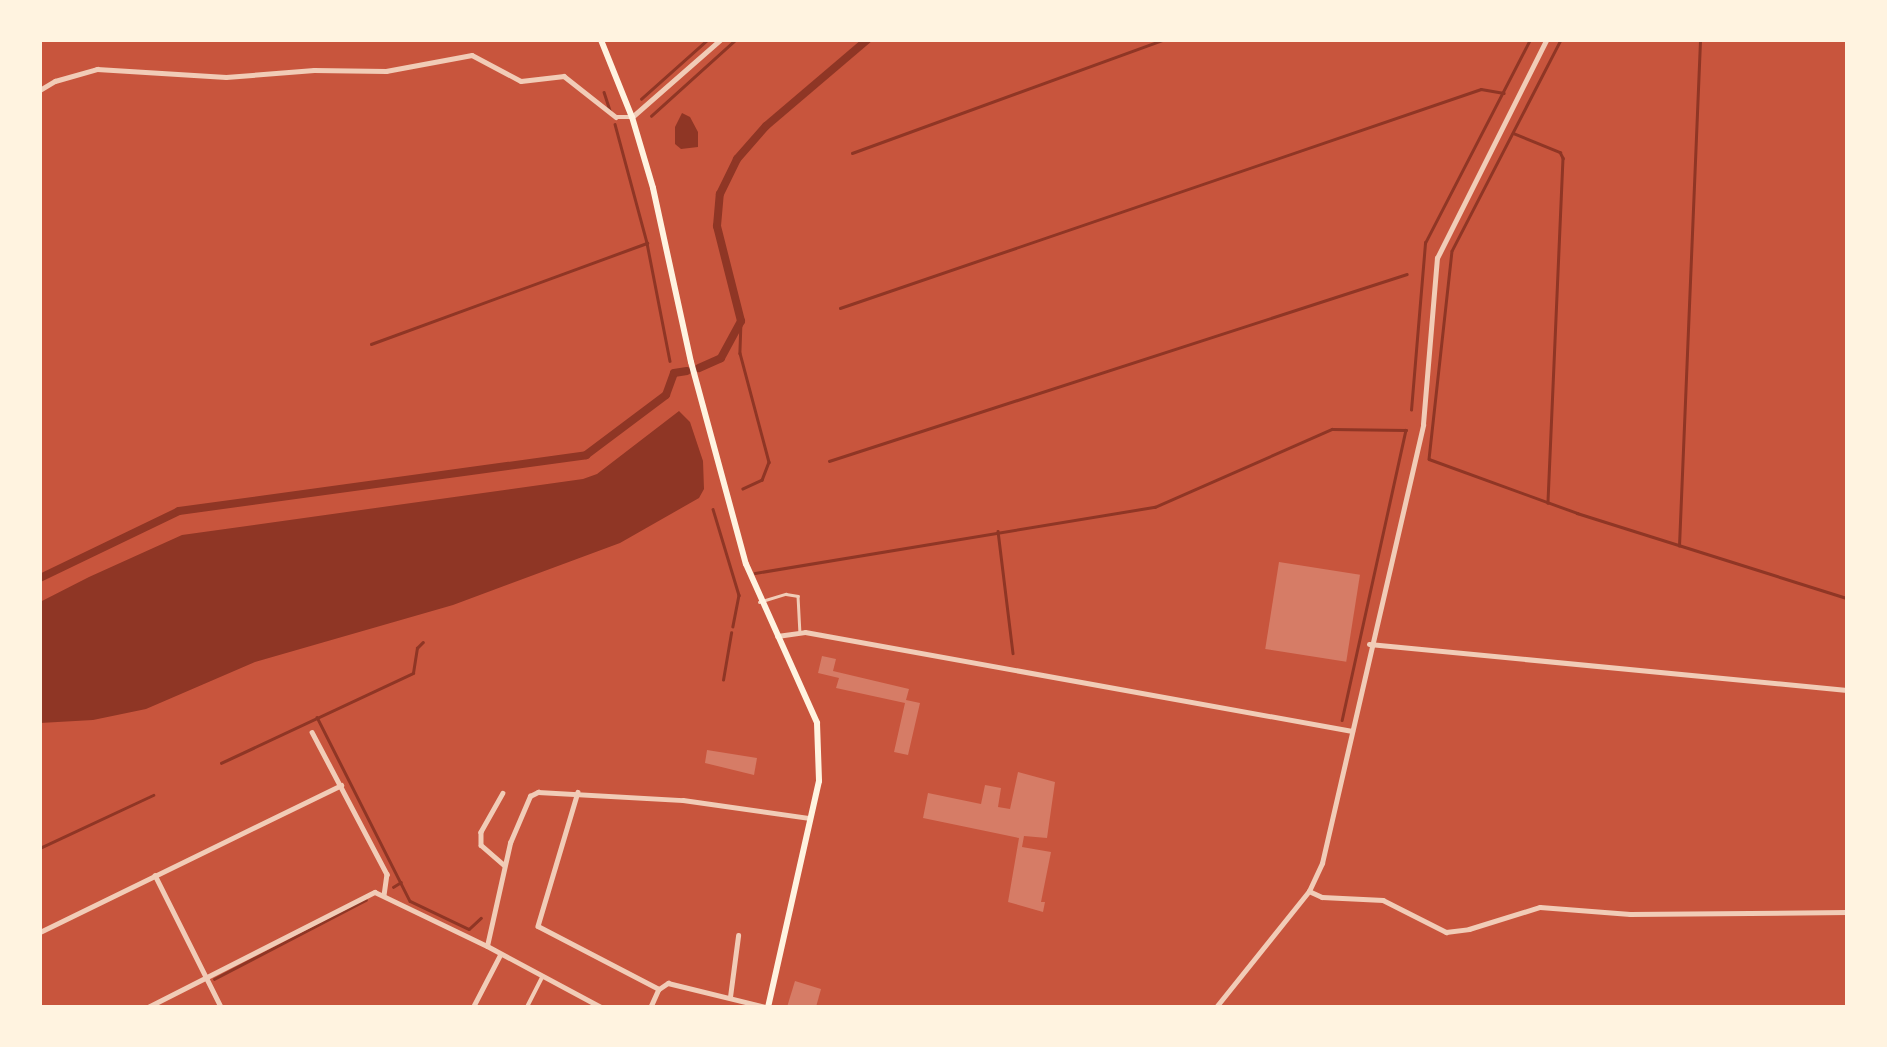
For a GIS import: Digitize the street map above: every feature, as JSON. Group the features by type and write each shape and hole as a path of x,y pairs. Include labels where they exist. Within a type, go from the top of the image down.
{"main road":[{"path":"601,40 632,117 664,228 697,387 759,601 817,723 821,766 767,1007"}],"street":[{"path":"40,90 55,81 97,69 226,77 314,70 386,71 471,55 521,81 564,76 616,117 632,117 720,40"},
{"path":"1216,1007 1309,891 1322,863 1369,644 1423,424 1437,258 1546,40"},
{"path":"776,636 800,631 1352,731"},
{"path":"1369,644 1847,690"},
{"path":"312,732 387,874 384,895"},
{"path":"40,932 341,785"},
{"path":"487,946 505,865 530,796 550,790 578,792 810,818"},
{"path":"578,792 538,926 659,989"},
{"path":"503,793 481,832 481,845 505,865"},
{"path":"155,875 221,1007"},
{"path":"1309,891 1322,897 1383,900 1446,932 1469,929 1540,906 1630,914 1847,912"},
{"path":"148,1007 365,894 384,895 601,1007"},
{"path":"730,998 738,936"},
{"path":"473,1007 500,954"},
{"path":"527,1007 542,977"},
{"path":"650,1007 659,989 668,983 767,1007"}],"lane":[{"path":"759,601 786,594 798,596 800,631"}],"shaded area":[{"path":"682,113 690,117 698,132 698,147 681,149 675,144 675,127"},
{"path":"679,411 690,422 703,461 704,489 699,498 620,543 453,605 255,662 146,709 93,720 40,723 40,602 89,577 182,535 583,479 597,474"}],"building":[{"path":"1279,562 1360,575 1346,662 1265,649"},
{"path":"822,656 836,659 833,671 909,689 906,700 920,703 908,755 894,752 905,703 836,688 839,678 818,673"},
{"path":"707,750 757,758 754,775 705,763"},
{"path":"1018,772 1055,782 1047,838 1024,836 1022,847 1051,852 1041,902 1045,902 1043,912 1008,902 1019,838 923,818 928,793 981,804 985,785 1001,788 998,807 1010,809"},
{"path":"795,981 821,989 816,1007 787,1007"}],"waterway":[{"path":"641,99 707,40"},
{"path":"651,116 735,40"},
{"path":"699,368 721,358 741,321 717,226 720,194 737,159 766,126 867,40"},
{"path":"852,153 1163,40"},
{"path":"1411,410 1425,243 1530,40"},
{"path":"1561,40 1452,251 1429,459 1577,513 1847,598"},
{"path":"1679,546 1700,40"},
{"path":"840,308 1481,89 1504,93"},
{"path":"604,92 610,111"},
{"path":"615,124 647,243 670,361"},
{"path":"1513,133 1560,152 1563,158 1548,503"},
{"path":"371,344 647,243"},
{"path":"829,461 1407,274"},
{"path":"741,321 740,353 769,462 762,480 743,489"},
{"path":"40,578 179,511 586,455 666,395 674,373 687,371"},
{"path":"755,573 1155,507 1332,429 1406,430 1342,720"},
{"path":"713,509 739,595 733,626"},
{"path":"998,531 1013,653"},
{"path":"723,680 731,633"},
{"path":"221,763 413,673 417,648 423,642"},
{"path":"317,717 410,901 469,929 481,918"},
{"path":"40,848 153,795"},
{"path":"393,887 401,882"},
{"path":"214,979 366,900"}]}
